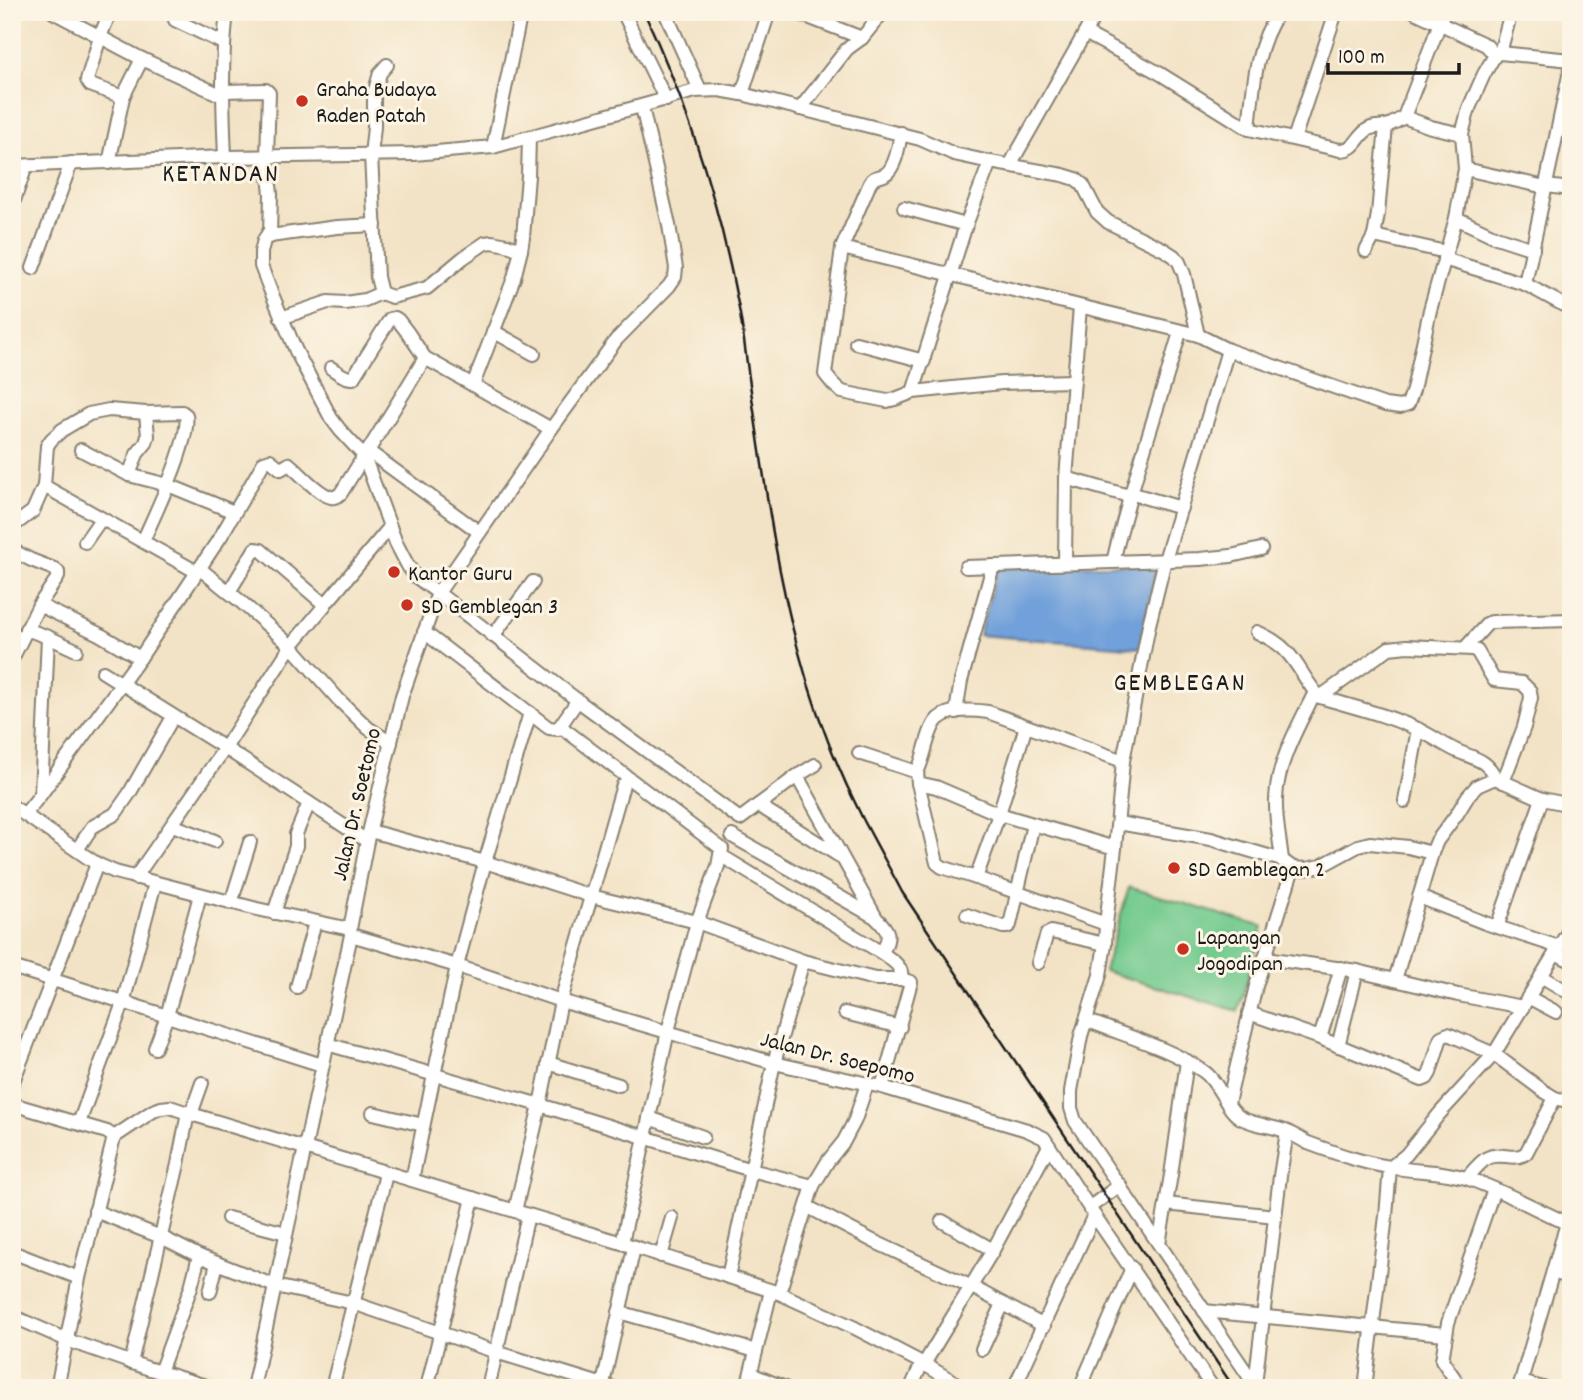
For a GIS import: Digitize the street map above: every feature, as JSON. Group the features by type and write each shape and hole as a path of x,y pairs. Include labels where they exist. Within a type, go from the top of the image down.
{"street":[{"path":"53,12 142,60 223,94 268,91 270,234"},
{"path":"110,12 87,80 90,85 123,97"},
{"path":"225,158 223,43 227,12"},
{"path":"493,147 521,12"},
{"path":"623,12 666,100"},
{"path":"665,12 700,90"},
{"path":"742,94 769,12"},
{"path":"795,12 862,38"},
{"path":"800,109 847,50 862,38 883,12"},
{"path":"1010,165 1096,12"},
{"path":"1249,129 1258,62 1279,12"},
{"path":"1294,139 1336,12"},
{"path":"1415,12 1442,18 1497,54 1569,59 1525,284"},
{"path":"842,248 1198,335 1228,350 1385,405 1404,407 1408,404 1413,390 1425,331 1456,218 1465,169 1462,135 1469,108 1483,74 1497,54 1511,12"},
{"path":"1085,33 1159,73 1249,129 1346,150 1353,148 1368,128 1386,127 1404,117 1442,18"},
{"path":"175,20 223,43"},
{"path":"109,163 123,97 142,60"},
{"path":"381,293 377,278 371,155 374,94 380,73 387,65"},
{"path":"12,166 414,154 493,147 700,90 719,90 901,133 954,154 1076,179 1097,212 1108,222 1179,262 1198,335"},
{"name":"Jalan Dr. Soetomo","path":"253,1388 327,1044 368,836 407,677 438,593 615,340 675,277 669,225 642,107"},
{"path":"1404,117 1462,135"},
{"path":"1367,251 1374,236 1378,214 1386,127"},
{"path":"1557,130 1571,132"},
{"path":"901,133 899,149 890,169 887,173 873,178 842,248 825,374 842,391 887,401 913,392 1002,383 1073,381"},
{"path":"473,385 514,278 521,250 529,138"},
{"path":"913,392 966,225 990,162"},
{"path":"33,268 71,163"},
{"path":"14,198 26,166"},
{"path":"1465,169 1571,189"},
{"path":"904,208 966,225"},
{"path":"1456,218 1496,237 1533,249"},
{"path":"375,225 270,234 264,240 261,266 281,318 331,418 366,453 479,532"},
{"path":"1374,236 1445,255 1525,284 1571,309"},
{"path":"281,318 328,302 354,302 381,293 392,297 427,288 485,243 521,250"},
{"path":"1065,563 1066,478 1080,307"},
{"path":"331,368 351,379 354,378 393,318 398,320 425,358 551,429"},
{"path":"493,331 534,354"},
{"path":"1113,562 1130,495 1180,332"},
{"path":"856,343 924,361"},
{"path":"1228,350 1165,560 1146,638 1123,761 1105,944 1098,984 1081,1036 1071,1091 1071,1113 1256,1386"},
{"path":"25,814 140,658 221,536 266,460 281,469 289,464 327,495 334,497 341,493 425,358"},
{"path":"12,527 33,511 44,486 47,446 62,430 89,414 109,410 182,412 186,415 186,429 168,485 143,541"},
{"path":"129,475 148,436 146,413"},
{"path":"81,450 129,475 168,485 234,513"},
{"path":"366,453 390,527 411,571 493,636 740,819"},
{"path":"1066,478 1181,508"},
{"path":"44,486 198,570 229,592 291,646 358,719 390,743"},
{"path":"85,542 102,519"},
{"path":"329,600 390,527"},
{"path":"135,878 225,748 291,646 325,605 261,550 255,549 229,592"},
{"path":"966,567 1200,559 1261,549"},
{"path":"12,550 58,572 58,577 39,605 12,659"},
{"path":"956,712 961,681 993,566"},
{"path":"493,636 533,582"},
{"path":"39,605 99,634 140,658"},
{"path":"1466,647 1488,623 1571,620"},
{"path":"26,629 76,650"},
{"path":"424,632 550,728 556,730 560,726 578,700"},
{"path":"1257,632 1285,649 1318,694 1418,730 1456,751 1476,758 1490,768 1499,780 1542,799 1571,805"},
{"path":"41,794 48,637"},
{"path":"1282,860 1276,800 1278,778 1292,740 1318,694 1390,648 1407,646 1466,647 1477,651 1494,680 1522,683 1530,691 1531,698 1524,727 1499,780 1477,786 1437,841 1395,980"},
{"path":"103,672 309,803 368,836 485,862 591,896 697,922 803,961 875,979 901,979 911,982 882,1087"},
{"path":"1106,924 942,867 937,863 918,777 938,719 956,712 974,710 988,712 1123,761"},
{"path":"412,1180 457,966 530,713"},
{"path":"77,850 92,827 116,814 173,716"},
{"path":"560,726 721,852 882,953 898,966 901,979"},
{"path":"976,878 1027,726"},
{"path":"1405,801 1418,730"},
{"path":"859,753 999,814 1115,848"},
{"path":"95,1210 275,1286 353,1303 606,1387 644,1137 697,922 721,852 733,836 740,819 815,765"},
{"path":"797,776 876,918"},
{"path":"515,1211 561,1001 623,785"},
{"path":"1497,927 1542,799"},
{"path":"275,913 296,846 296,834 309,803"},
{"path":"758,805 843,859"},
{"name":"Jalan Dr. Soepomo","path":"12,806 97,864 115,872 350,932 561,1001 774,1063 882,1087 1027,1130 1044,1138 1213,1388"},
{"path":"1118,823 1211,839 1282,860 1293,868 1321,866 1358,846 1370,843 1408,847 1432,853"},
{"path":"967,915 998,926 1010,925 1033,824"},
{"path":"172,825 215,841"},
{"path":"733,836 876,918 889,933 882,953"},
{"path":"231,903 250,842"},
{"path":"12,1084 97,864"},
{"path":"1227,1103 1256,986 1293,868"},
{"path":"79,1123 123,1003 155,883"},
{"path":"155,1048 167,1016 200,895"},
{"path":"1419,897 1557,950 1571,961"},
{"path":"297,987 315,922"},
{"path":"1365,1388 1390,1168 1406,1155 1494,1054 1571,927"},
{"path":"1038,963 1047,934 1051,932 1105,944"},
{"path":"1266,958 1341,968 1525,1002 1556,1012"},
{"path":"728,1277 774,1063 803,961"},
{"path":"12,967 322,1065"},
{"path":"1320,1038 1341,968"},
{"path":"1338,1046 1357,971"},
{"path":"1541,976 1571,994"},
{"path":"845,1013 900,1027"},
{"path":"1250,1013 1320,1038 1422,1080 1430,1073 1441,1037 1453,1036 1494,1054 1555,1098 1571,1102"},
{"path":"1086,1020 1153,1046 1205,1072 1241,1119 1287,1132 1308,1143 1352,1159 1390,1168 1430,1171 1467,1178 1569,1224 1520,1385 1543,1388"},
{"path":"327,1044 813,1186"},
{"path":"1160,1244 1186,1061"},
{"path":"548,1063 619,1085"},
{"path":"131,1363 190,1114 202,1083"},
{"path":"747,1388 775,1292 808,1207 813,1186 844,1141 855,1120 867,1084"},
{"path":"1467,1178 1486,1158 1497,1155 1516,1157 1526,1153 1555,1098"},
{"path":"12,1104 107,1132 114,1137"},
{"path":"57,1388 79,1278 114,1137 153,1111 170,1107 775,1292 855,1328 964,1388"},
{"path":"373,1113 423,1125"},
{"path":"649,1118 703,1136"},
{"path":"1256,1386 1262,1316 1287,1132"},
{"path":"911,1388 923,1364 972,1287 1049,1146"},
{"path":"332,1388 386,1174"},
{"path":"1014,1388 1044,1326 1092,1211 1120,1185"},
{"path":"1461,1388 1442,1360 1445,1334 1494,1189"},
{"path":"427,1388 474,1198"},
{"path":"1166,1204 1275,1216"},
{"path":"808,1207 972,1287 1044,1326"},
{"path":"488,1388 528,1216"},
{"path":"228,1217 286,1233"},
{"path":"661,1256 672,1218"},
{"path":"943,1220 993,1250"},
{"path":"12,1252 79,1278"},
{"path":"160,1372 191,1287 199,1256"},
{"path":"210,1292 217,1263"},
{"path":"1080,1388 1132,1268"},
{"path":"1553,1272 1571,1278"},
{"path":"982,1349 1003,1304"},
{"path":"1204,1311 1445,1334"},
{"path":"619,1312 756,1351"},
{"path":"12,1316 67,1340 212,1388"},
{"path":"751,1374 785,1388"}],"green space":[{"name":"Lapangan Jogodipan","path":"1129,887 1263,927 1238,1011 1104,971"}],"water":[{"path":"1157,564 1140,648 979,635 998,567"}],"railway":[{"path":"644,12 674,82 711,189 741,319 782,582 811,692 843,776 902,892 1234,1388"}],"place":[{"name":"Graha Budaya Raden Patah","path":"302,101"},
{"name":"Kantor Guru","path":"394,572"},
{"name":"SD Gemblegan 3","path":"407,605"},
{"name":"SD Gemblegan 2","path":"1174,868"},
{"name":"Lapangan Jogodipan","path":"1183,949"}],"district":[{"name":"KETANDAN","path":"221,172"},
{"name":"GEMBLEGAN","path":"1180,681"}]}
